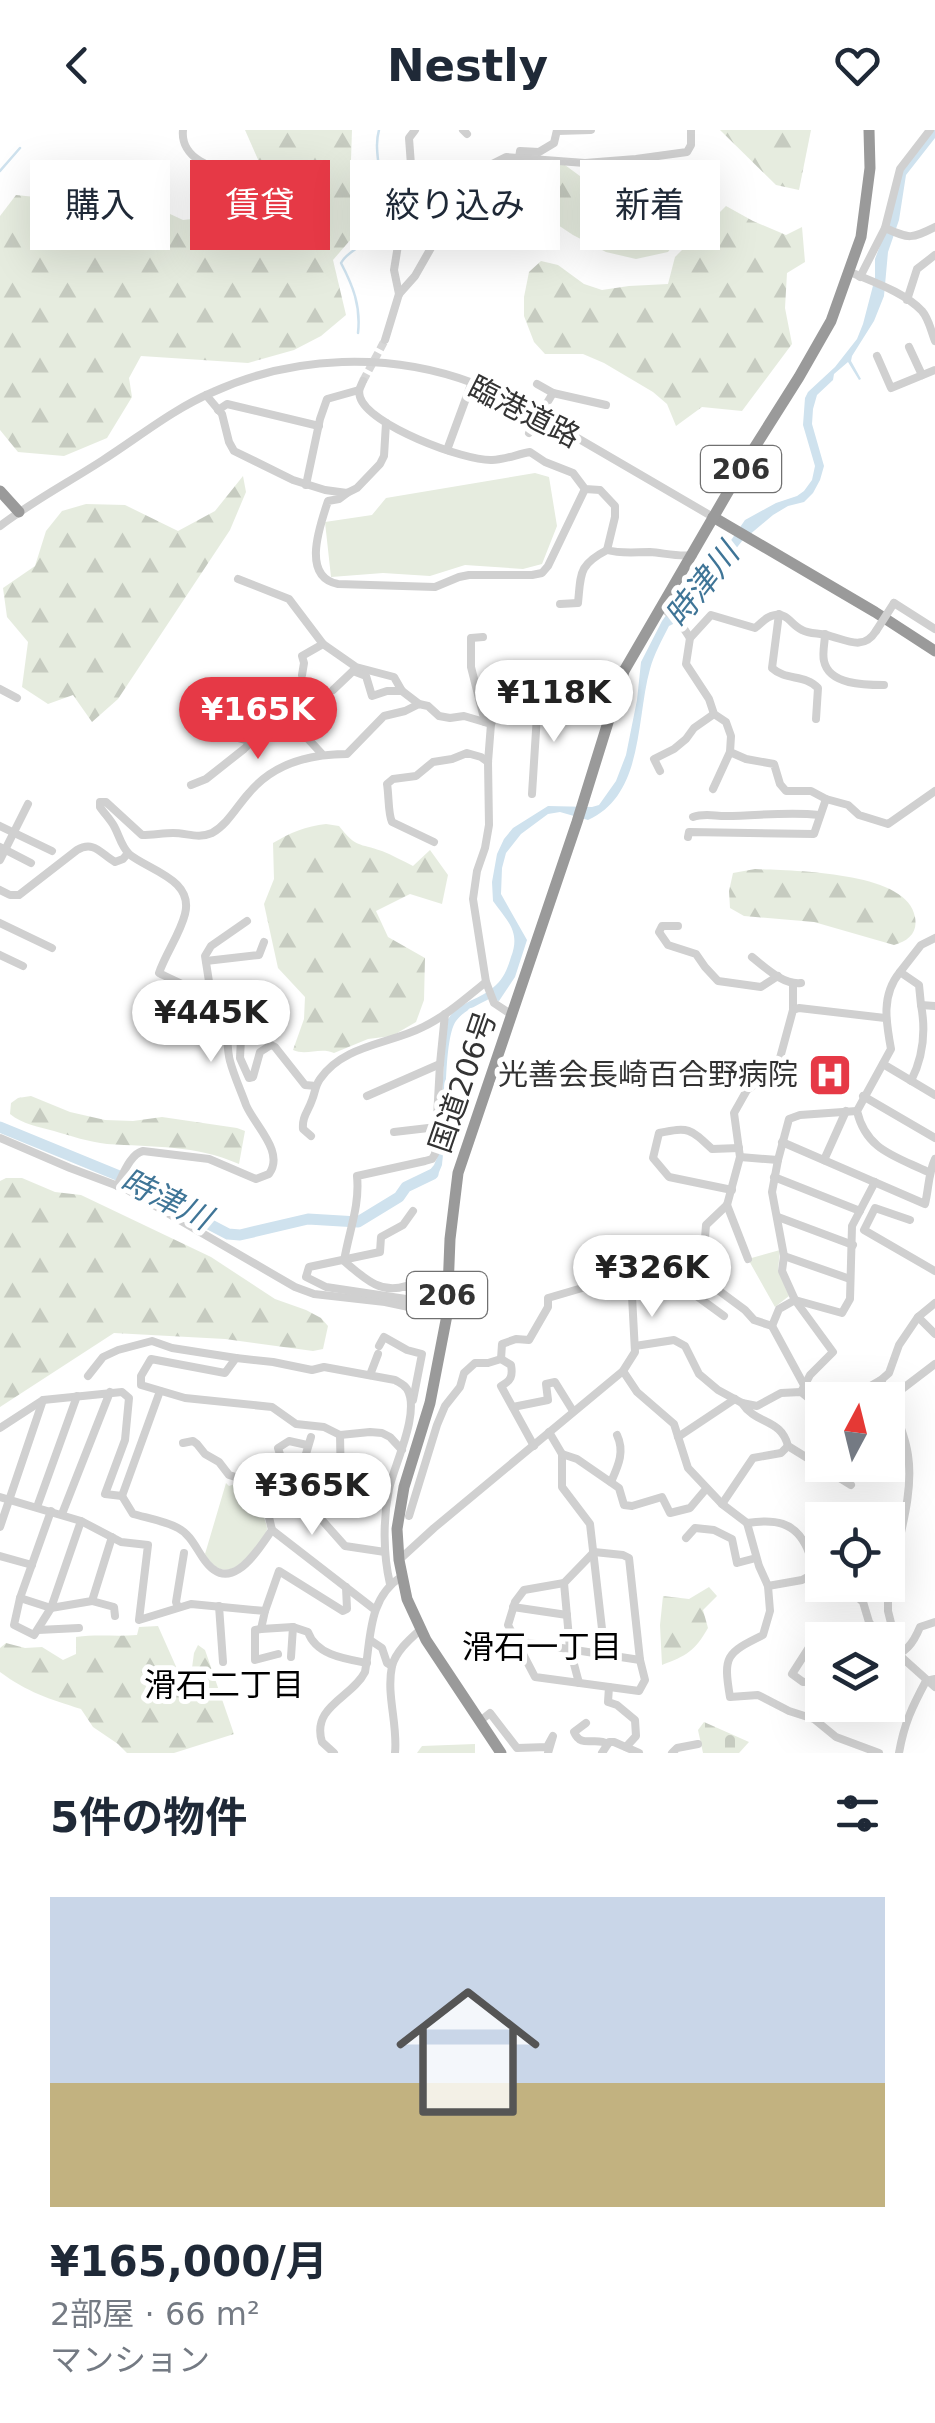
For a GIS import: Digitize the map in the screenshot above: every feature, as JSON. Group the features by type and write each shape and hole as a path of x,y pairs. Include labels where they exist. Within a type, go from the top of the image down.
{"highway":[{"name":"206","path":"624,671 832,321 855,274 870,168 869,130"},
{"path":"0,491 19,512"},
{"name":"206","path":"713,517 935,648"},
{"name":"国道206号","path":"501,1753 426,1640 396,1580 397,1529 404,1487 430,1403 447,1315 458,1173 624,671"}],"street":[{"path":"183,130 186,148 198,160"},
{"path":"399,294 394,270 411,165 409,138 415,130"},
{"path":"519,158 520,151 539,152 554,143 557,130 591,130"},
{"path":"385,340 399,294 478,171 506,158 585,163 687,152 691,130"},
{"path":"930,130 900,169 885,228 855,274 887,288 922,311 935,340"},
{"path":"885,228 907,238 933,228 935,239"},
{"path":"906,300 917,269 935,255"},
{"path":"910,347 922,376"},
{"path":"877,356 891,388 935,370"},
{"name":"臨港道路","path":"0,526 206,395 262,374 346,362 380,362 425,369 472,382 538,415 713,517"},
{"path":"447,450 472,382"},
{"path":"537,384 553,393 606,405"},
{"path":"306,485 326,399 361,386 361,399 386,423 447,450 494,460 530,452 573,473 585,489 600,490 616,506 606,550"},
{"path":"530,452 529,433 553,393"},
{"path":"206,395 218,410 234,452 306,485 347,493"},
{"path":"218,410 227,404 319,426"},
{"path":"386,423 380,464 358,488 328,501 321,517 316,550 318,570 330,583 435,588 469,575 542,573 585,489"},
{"path":"734,481 778,476"},
{"path":"560,604 578,603 581,576 589,559 606,550 692,555"},
{"path":"238,579 290,599 323,644 356,667 394,677 402,691 418,704 428,706 439,716 464,716 488,723"},
{"path":"714,789 730,752 732,736 726,722 714,714 686,664 690,638 711,615 756,628 768,616 780,614 807,632 858,644 871,639 894,603 935,629"},
{"path":"664,609 690,638"},
{"path":"780,614 772,668 783,676 810,680 818,688 816,719"},
{"path":"826,634 824,663 838,679 884,685"},
{"path":"483,636 471,638 469,653 488,723 490,825 476,872 473,900 486,982 494,1004 512,1015"},
{"path":"302,675 302,656 323,644"},
{"path":"341,665 366,676 372,696 402,691"},
{"path":"333,690 353,671"},
{"path":"488,723 517,706 601,673 624,671"},
{"path":"0,688 17,698"},
{"path":"255,738 234,736 230,722 236,710 250,701 266,699"},
{"path":"532,794 538,699"},
{"path":"221,1013 207,999 159,973 186,912 184,898 176,883 128,853 100,802 106,802 142,835 202,836 224,824 263,778 284,766 322,754 347,754 384,716 418,704"},
{"path":"660,771 654,759 674,749 714,714"},
{"path":"192,785 206,779 244,749 276,717 291,715 322,754"},
{"path":"270,736 284,716"},
{"path":"311,741 316,730"},
{"path":"434,842 392,822 388,815 388,784 393,779 416,776 433,762 467,752 488,762"},
{"path":"730,752 746,760 774,764 786,791 811,791 848,805 859,815 888,824 935,791"},
{"path":"688,837 688,832 814,834 826,799"},
{"path":"0,860 2,848 28,804"},
{"path":"693,817 794,812 819,815"},
{"path":"0,826 52,850"},
{"path":"0,890 10,896 20,895 86,846 96,848 115,862 128,853"},
{"path":"2,848 31,863"},
{"path":"117,1186 137,1152 143,1151 209,1159 256,1179 273,1168 273,1152 250,1116 230,1064 228,1032 219,998 210,984 205,956 211,946 248,922"},
{"path":"0,923 52,948"},
{"path":"678,926 662,926 660,932 668,945 696,954 718,981 761,987 778,976"},
{"path":"928,1172 874,1143 861,1128 857,1111 891,1049 885,1018 892,982 921,945 935,938"},
{"path":"206,960 260,957 264,942"},
{"path":"220,958 238,950"},
{"path":"0,955 23,966"},
{"path":"687,1267 704,1238 706,1224 727,1204 732,1190 740,1152 734,1112 748,1090 777,1070 793,1010 797,984 752,957"},
{"path":"900,972 919,985 924,1025 920,1065 912,1081"},
{"path":"311,1136 302,1125 303,1116 322,1076 364,1047 421,1028 486,982"},
{"path":"210,984 227,995 242,1019 240,1058 249,1078 253,1078 260,1052 271,1046 304,1085 316,1086"},
{"path":"920,1005 935,1006"},
{"path":"793,1010 885,1018"},
{"path":"344,1261 359,1199 357,1176 432,1159 437,1148 445,1014"},
{"path":"367,1096 440,1064"},
{"path":"883,1064 935,1095"},
{"path":"863,1096 935,1138"},
{"path":"635,1346 674,1340 685,1346 698,1374 718,1390 758,1406 781,1393 802,1389 833,1352 796,1300 782,1270 784,1256 772,1192 774,1177 789,1119 857,1111"},
{"path":"824,1160 846,1112"},
{"path":"394,1132 437,1127"},
{"path":"732,1190 669,1177 653,1158 659,1133 690,1129 712,1149 778,1160"},
{"path":"0,1138 117,1186 295,1287 314,1294 384,1302 447,1315"},
{"path":"782,1142 926,1204 928,1172 935,1159"},
{"path":"774,1177 860,1211"},
{"path":"772,1326 779,1309 796,1300 842,1313 850,1299 852,1226 875,1182"},
{"path":"727,1204 748,1259"},
{"path":"910,1220 875,1208 864,1230 935,1270"},
{"path":"413,1211 402,1225 382,1237 380,1252 314,1264 306,1277 326,1287 406,1299 424,1310"},
{"path":"778,1217 853,1245"},
{"path":"784,1256 850,1279"},
{"path":"344,1261 374,1286 394,1290 406,1286 425,1298"},
{"path":"632,1296 660,1272 687,1267 754,1320 772,1326 805,1392"},
{"path":"708,1282 698,1298 724,1316"},
{"path":"501,1360 502,1344 529,1340 548,1307 548,1298 589,1286 618,1286 632,1296"},
{"path":"399,1560 623,1370 635,1352 632,1296"},
{"path":"878,1382 889,1372 899,1345 918,1317 935,1303"},
{"path":"918,1317 935,1334"},
{"path":"334,1753 322,1742 320,1726 330,1705 360,1681 367,1662 374,1608 396,1580 385,1552 389,1489 402,1450 422,1354 384,1336 370,1375"},
{"path":"88,1376 103,1358 152,1341 172,1348 395,1380 409,1393 411,1408"},
{"path":"236,1358 224,1373 152,1359 141,1385 185,1398 261,1404 296,1424 324,1427 340,1435 382,1433 402,1450"},
{"path":"409,1516 436,1426 464,1374 475,1363 501,1360 511,1365 513,1374 501,1386 534,1446"},
{"path":"905,1387 935,1364"},
{"path":"623,1370 638,1392 674,1424 688,1468 722,1504 747,1523 768,1586 770,1611 763,1636 731,1656 726,1670 730,1697 758,1694 814,1720 836,1737 879,1753"},
{"path":"512,1407 548,1400 546,1384 555,1382 573,1412"},
{"path":"62,1514 110,1392"},
{"path":"0,1428 43,1400 122,1392 129,1398 125,1440 105,1494 122,1496"},
{"path":"122,1496 160,1392"},
{"path":"37,1507 77,1396"},
{"path":"0,1527 5,1498 43,1400"},
{"path":"678,1437 739,1401"},
{"path":"739,1401 750,1414 775,1424 788,1439 788,1446"},
{"path":"549,1432 562,1454 562,1487 590,1524 605,1655"},
{"path":"340,1435 340,1485"},
{"path":"611,1482 622,1451 617,1435"},
{"path":"260,1483 293,1479 300,1474 309,1441 289,1441 278,1448 283,1464 281,1480"},
{"path":"183,1444 197,1444 230,1475 260,1483 313,1510 345,1546 385,1552"},
{"path":"891,1622 888,1597 908,1492 905,1444"},
{"path":"788,1446 851,1485"},
{"path":"722,1504 752,1458 780,1452 788,1446"},
{"path":"562,1454 577,1459 619,1488 624,1505 662,1497 670,1513 690,1508 706,1489"},
{"path":"260,1483 272,1530 374,1608"},
{"path":"122,1496 133,1514 180,1528 216,1571 225,1573 246,1566 272,1530"},
{"path":"5,1498 81,1521 122,1542 148,1545 140,1620 191,1604 265,1611"},
{"path":"51,1511 14,1625 34,1635 51,1608 81,1521"},
{"path":"747,1523 783,1523 805,1542"},
{"path":"686,1538 695,1528 714,1530 732,1538 738,1563 756,1558"},
{"path":"92,1601 112,1537"},
{"path":"594,1552 629,1558 645,1680 639,1691 536,1677 508,1625 524,1590 564,1583 594,1552"},
{"path":"178,1607 184,1553"},
{"path":"0,1556 32,1565"},
{"path":"261,1629 279,1570 343,1611 348,1609 346,1587"},
{"path":"768,1586 805,1579"},
{"path":"564,1583 570,1649 579,1683"},
{"path":"20,1598 51,1608 92,1601 114,1607 115,1616"},
{"path":"219,1606 223,1662"},
{"path":"513,1607 567,1615"},
{"path":"905,1650 920,1627 935,1622"},
{"path":"278,1654 255,1660 255,1630 293,1627 308,1632 312,1643 321,1649 367,1662"},
{"path":"290,1658 293,1627"},
{"path":"38,1630 80,1628"},
{"path":"395,1753 392,1666 403,1646 421,1629"},
{"path":"370,1640 382,1648 387,1664 392,1666"},
{"path":"516,1641 640,1660"},
{"path":"805,1654 792,1674 805,1682"},
{"path":"905,1660 935,1687"},
{"path":"898,1753 903,1727 930,1680"},
{"path":"610,1687 608,1702 636,1720 636,1736 626,1747"},
{"path":"480,1721 490,1713 516,1748 547,1747 553,1736 573,1726"},
{"path":"586,1723 574,1732 579,1740 608,1744"},
{"path":"548,1753 553,1736"},
{"path":"602,1753 614,1742 639,1753"},
{"path":"672,1753 698,1744"}],"green space":[{"path":"245,130 352,130 350,240 333,260 346,315 321,336 294,350 248,363 141,356 129,378 132,397 107,438 64,456 18,452 0,430 0,216 16,195 30,196 30,250 170,250 170,214 190,219 190,250 330,250 330,160 258,160"},
{"path":"720,130 811,130 799,190 776,185"},
{"path":"560,165 580,176 580,239 560,226"},
{"path":"726,206 786,235 802,227 805,262 787,273 785,308 792,344 742,411 702,407 676,426 667,404 604,363 583,354 545,354 534,342 524,316 524,297 529,272 541,261 558,265 584,284 602,290 668,284 675,257 682,250 720,250 720,212"},
{"path":"602,250 670,250 636,259"},
{"path":"535,473 549,477 557,526 542,564 523,569 465,565 430,576 383,573 331,577 325,522 372,515 386,498"},
{"path":"243,476 246,492 230,530 118,699 92,722 73,695 48,704 22,687 28,642 7,617 3,588 35,566 46,531 62,511 86,504 125,505 178,531 215,511"},
{"path":"326,824 339,826 354,841 413,866 430,850 448,875 442,904 410,894 376,911 388,937 425,958 424,1000 416,1022 392,1036 368,1039 334,1053 298,1052 293,1050 304,1019 305,997 278,968 264,904 274,879 273,843 298,830"},
{"path":"755,869 846,876 892,890 908,902 916,923 913,932 894,945 814,922 744,916 730,908 733,873"},
{"path":"31,1096 70,1112 105,1120 162,1117 237,1128 245,1131 239,1164 190,1150 94,1142 31,1125 10,1114 11,1103"},
{"path":"22,1178 55,1192 81,1195 211,1257 275,1299 321,1318 328,1326 323,1349 114,1333 0,1407 0,1181"},
{"path":"780,1250 778,1270 789,1296 775,1307 748,1259"},
{"path":"226,1483 246,1483 255,1488 267,1529 242,1562 224,1570 211,1563 205,1554"},
{"path":"709,1587 717,1596 703,1610 708,1628 689,1652 662,1665 663,1596 689,1599"},
{"path":"158,1626 178,1671 192,1668 198,1645 205,1650 234,1734 174,1753 127,1753 93,1727 81,1709 39,1694 0,1672 0,1648 6,1643 42,1647 63,1660 76,1654 76,1637 137,1635 139,1627"},
{"path":"704,1722 749,1742 739,1753 703,1753 698,1730"},
{"path":"475,1744 475,1753 417,1753 422,1746"}],"water":[{"name":"時津川","path":"932,130 935,138 906,175 899,220 888,252 884,296 852,356 861,379 848,362 817,395 812,424 824,466 813,493 804,502 773,515 742,541 669,626 650,669 635,754 619,793 588,820 560,812 548,814 521,834 506,853 501,894 527,940 515,977 499,1001 489,999 456,1021 447,1067 442,1165 437,1177 424,1182 439,1153 446,1023 456,1010 499,982 514,948 511,927 493,901 492,882 504,839 513,828 548,806 599,805 616,781 626,755 641,662 662,621 677,600 707,575 745,520 797,496 812,480 815,466 803,425 805,398 857,339 875,278 875,259 903,169"}],"waterway":[{"path":"358,333 355,297 341,263 366,239 375,220 379,130"},
{"path":"0,171 20,148"},
{"name":"時津川","path":"0,1127 161,1193 228,1234 240,1235 308,1219 358,1222 399,1197 406,1187 433,1174"}],"tunnel":[{"path":"363,381 385,340"}],"place":[{"name":"光善会長崎百合野病院","path":"830,1075"}],"district":[{"name":"滑石一丁目","path":"542,1647"},
{"name":"滑石二丁目","path":"224,1685"}]}
